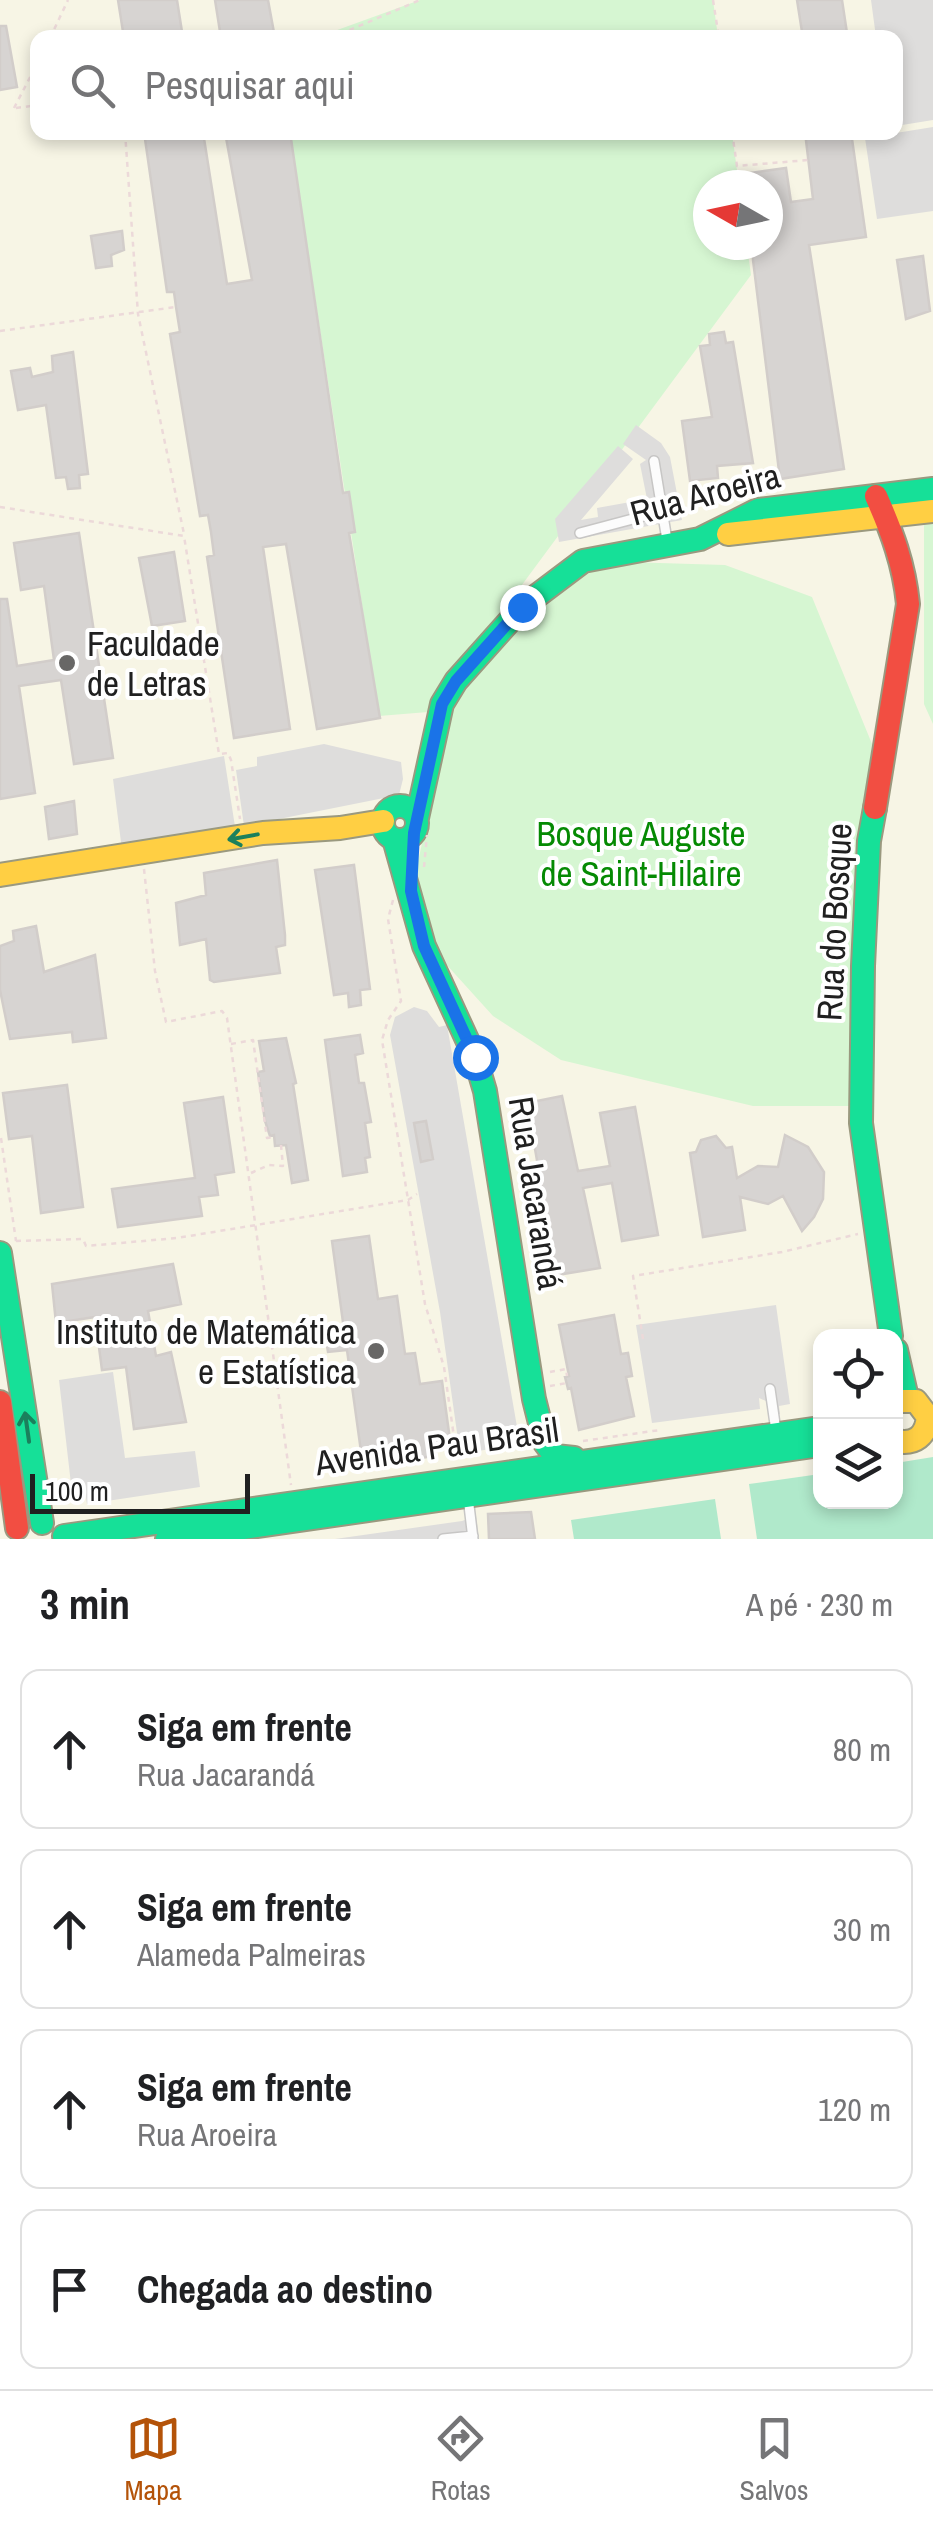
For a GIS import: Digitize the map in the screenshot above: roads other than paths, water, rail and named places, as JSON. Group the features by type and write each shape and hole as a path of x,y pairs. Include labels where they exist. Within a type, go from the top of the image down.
{"street":[{"path":"880,507 933,490"},
{"path":"880,507 933,511"},
{"name":"Rua Aroeira","path":"407,824 428,772 442,704 456,681 522,607 583,561 880,507"},
{"name":"Rua do Bosque","path":"880,507 906,571 908,604 867,860 861,1123 891,1329"},
{"path":"0,876 242,838 407,824"},
{"name":"Rua Jacarandá","path":"407,824 410,886 424,946 475,1057 485,1092 542,1393"},
{"path":"0,1253 42,1523 64,1538"},
{"path":"903,1368 920,1413 911,1443 903,1441"},
{"path":"542,1393 544,1443 550,1453 563,1458 598,1459"},
{"path":"520,1470 533,1462 537,1454 542,1393"},
{"path":"0,1402 12,1534 42,1523"},
{"name":"Avenida Pau Brasil","path":"64,1538 813,1429"},
{"name":"Avenida Pau Brasil","path":"166,1539 813,1446"}],"lane":[{"path":"654,462 668,543"},
{"path":"580,533 662,511"},
{"path":"770,1389 776,1434"},
{"path":"444,1539 473,1537 468,1495"}],"place":[{"name":"Faculdade de Letras","path":"67,663"},
{"name":"Instituto de Matemática e Estatística","path":"376,1351"}],"park label":[{"name":"Bosque Auguste de Saint-Hilaire","path":"641,853"}]}
